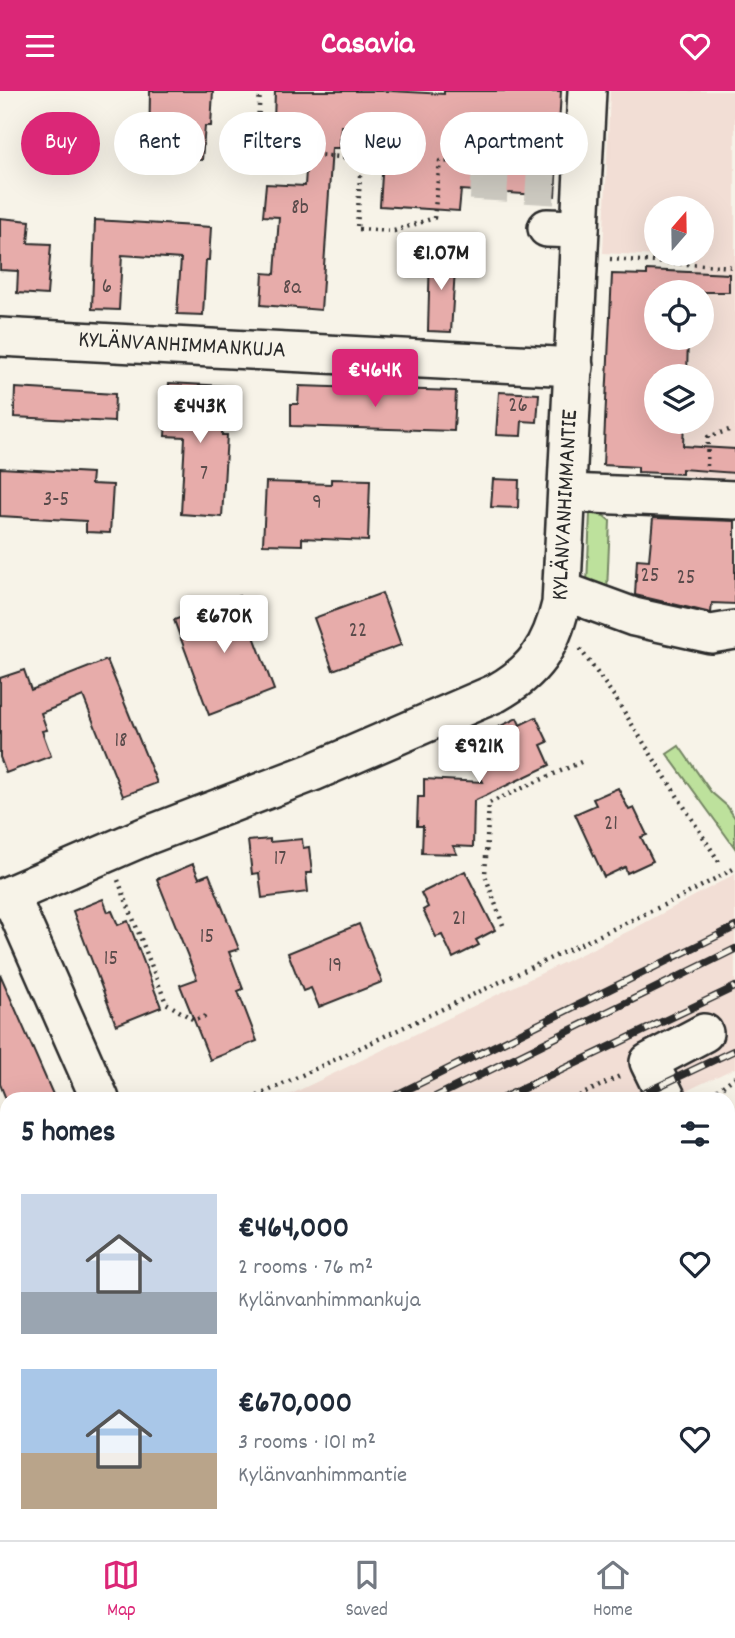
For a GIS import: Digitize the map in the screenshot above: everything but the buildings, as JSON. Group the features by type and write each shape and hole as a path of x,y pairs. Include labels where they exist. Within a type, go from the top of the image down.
{"street":[{"name":"KYLÄNVANHIMMANTIE","path":"5,897 313,772 496,693 518,681 534,665 548,644 559,616 563,591 574,367 575,238 564,181 587,91"},
{"name":"KYLÄNVANHIMMANKUJA","path":"0,337 574,367"},
{"path":"568,493 720,499"},
{"path":"563,591 634,617 711,634 735,631"},
{"path":"5,897 97,1092"},
{"path":"664,1092 649,1062 704,1033"}],"path":[{"path":"260,91 257,139 260,147 265,150 361,159 357,229 394,232 435,218 440,161 564,181"},
{"path":"575,238 735,267"},
{"path":"720,499 708,437 729,430"},
{"path":"553,630 572,637 614,696 721,865"},
{"path":"503,925 485,875 488,803 581,762"},
{"path":"108,853 166,1003 194,1020 210,1015"},
{"path":"266,1092 683,896 735,868"},
{"path":"587,1092 649,1062"},
{"path":"715,1092 735,1077"}],"shaded area":[{"path":"610,91 735,91 735,479 683,476 685,434 714,434 714,364 689,364 689,350 714,350 714,280 693,280 694,266 714,266 714,196 644,196 644,255 603,253"},
{"path":"735,874 735,1068 684,1092 295,1092 635,928"}],"green space":[{"path":"590,513 604,516 610,521 607,591 587,585"},
{"path":"679,746 711,792 727,806 735,818 735,848 667,754"}],"tunnel":[{"path":"471,181 555,186"}],"railway":[{"path":"402,1092 735,927"},
{"path":"445,1092 735,949"},
{"path":"516,1092 735,987"},
{"path":"647,1092 735,1050"}]}
